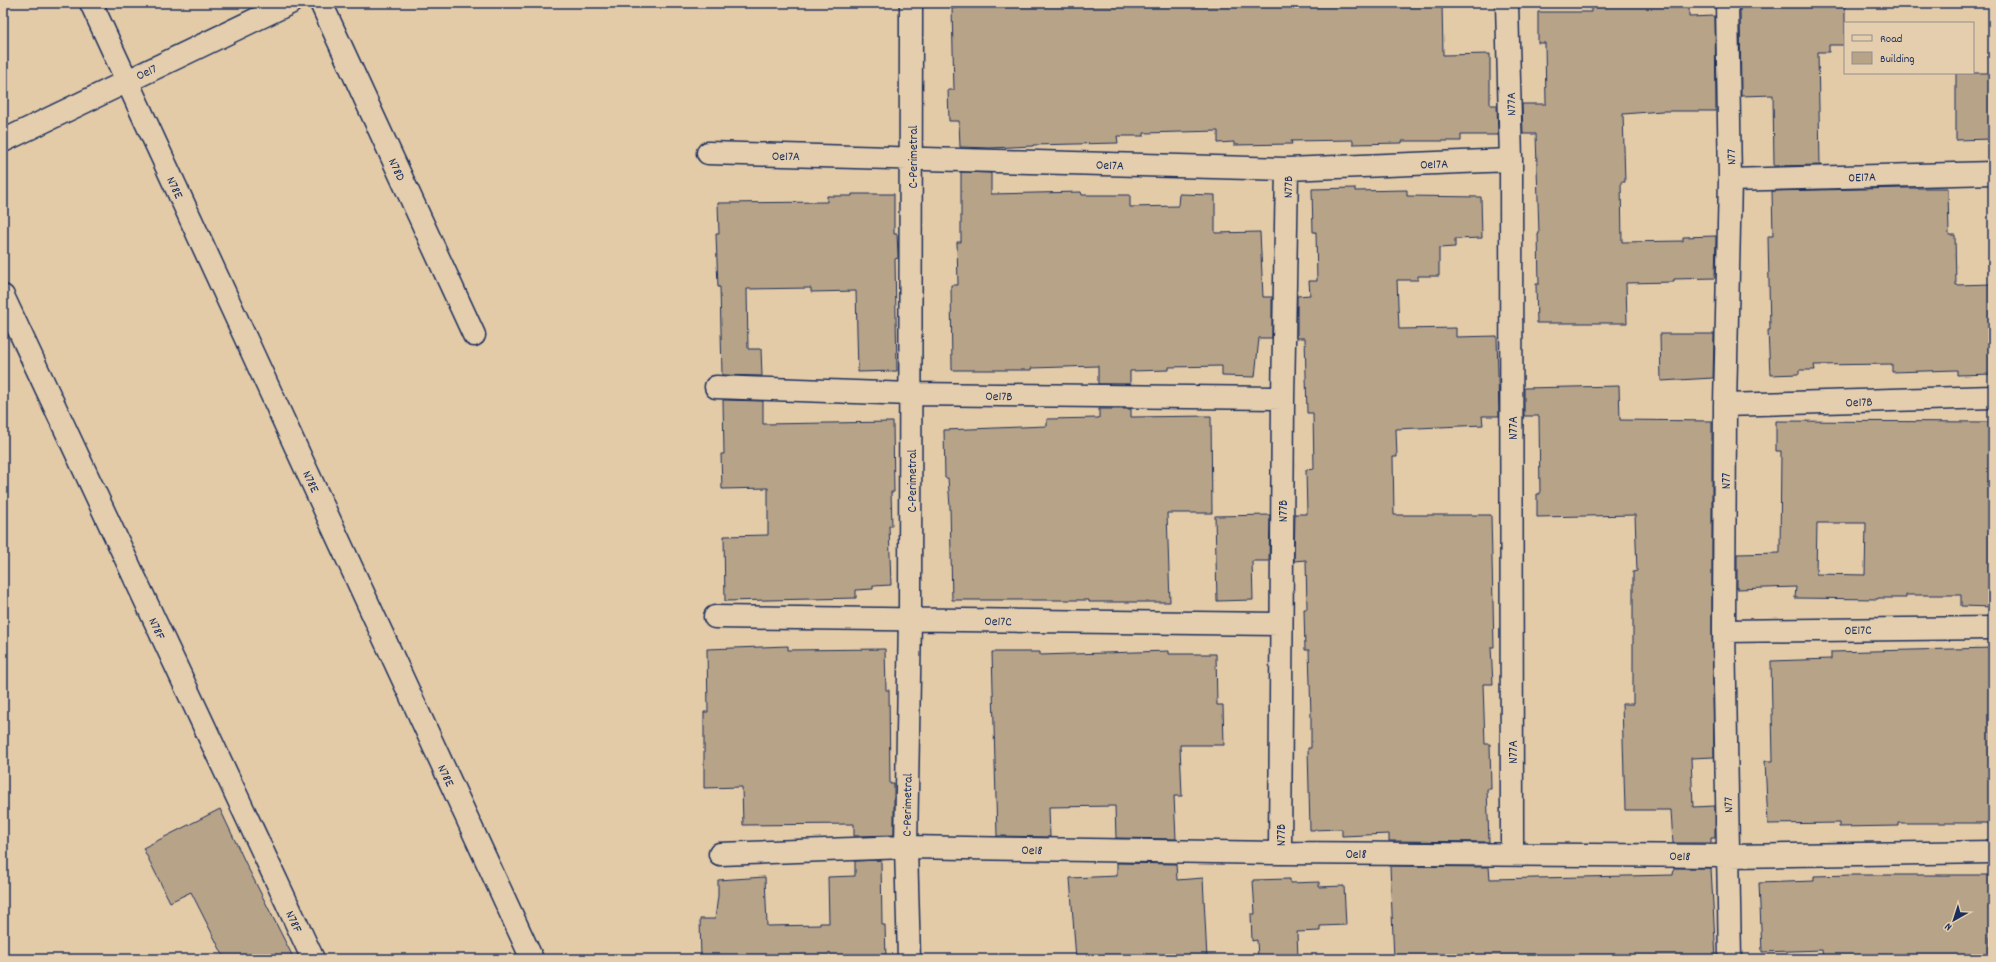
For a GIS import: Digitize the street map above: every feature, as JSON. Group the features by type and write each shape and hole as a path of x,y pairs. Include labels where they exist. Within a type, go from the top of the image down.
{"street":[{"name":"N78E","path":"91,3 532,959"},
{"name":"Oe17","path":"3,141 127,80 290,3"},
{"name":"N78D","path":"321,3 474,336"},
{"name":"C-Perimetral","path":"909,959 906,847 910,619 912,158 911,3"},
{"name":"N77A","path":"1507,3 1511,160 1512,854"},
{"name":"N77","path":"1726,3 1730,180 1725,405 1724,631 1730,959"},
{"name":"Oe17A","path":"708,154 912,158 1288,169 1511,160"},
{"name":"N77B","path":"1280,853 1283,398 1288,169"},
{"name":"0E17A","path":"1730,180 1993,173"},
{"name":"N78F","path":"3,296 313,959"},
{"name":"Oe17B","path":"716,387 911,394 1283,398"},
{"name":"Oe17B","path":"1725,405 1993,397"},
{"name":"Oe17C","path":"715,617 1282,624"},
{"name":"0E17C","path":"1724,631 1993,628"},
{"name":"Oe18","path":"720,854 906,847 1280,853 1728,856 1993,852"}],"building":[{"path":"957,3 1316,3 1316,6 1442,3 1443,55 1490,54 1490,105 1497,105 1498,135 1461,135 1461,141 1402,141 1402,143 1353,144 1353,140 1291,141 1292,144 1234,145 1234,142 1218,143 1218,131 1144,133 1144,136 1117,136 1118,143 1033,145 990,148 960,147 959,121 949,121 948,90 954,90 952,8 957,8"},
{"path":"1642,3 1689,3 1689,17 1715,16 1716,111 1662,111 1623,114 1625,182 1621,182 1622,242 1683,241 1683,237 1716,236 1715,278 1674,279 1674,282 1626,283 1627,323 1537,323 1536,284 1539,284 1539,234 1536,134 1523,134 1522,104 1546,104 1545,43 1538,43 1538,12 1591,12 1591,6 1642,5"},
{"path":"1740,3 1845,3 1844,45 1829,45 1829,52 1818,52 1820,165 1774,166 1773,95 1741,96"},
{"path":"1993,73 1993,139 1956,140 1956,74"},
{"path":"961,172 991,173 991,194 1081,192 1082,195 1130,195 1130,207 1178,206 1179,194 1215,195 1215,233 1260,232 1263,297 1272,297 1272,338 1259,338 1255,377 1222,376 1222,366 1169,367 1169,370 1130,371 1130,384 1098,384 1098,366 1031,368 1031,370 952,370 951,285 958,285 957,242 961,242"},
{"path":"1355,188 1355,191 1407,190 1407,196 1481,197 1482,238 1455,239 1455,247 1439,248 1439,276 1418,276 1418,280 1397,280 1399,329 1456,328 1456,337 1497,336 1499,416 1482,416 1483,425 1396,429 1397,457 1393,457 1394,515 1491,515 1494,647 1491,647 1493,684 1483,684 1485,744 1490,744 1491,789 1487,789 1489,842 1389,841 1389,834 1342,836 1342,829 1310,830 1308,748 1311,748 1311,716 1309,650 1305,650 1304,609 1307,609 1306,560 1294,561 1295,514 1307,514 1306,470 1314,469 1313,413 1307,413 1305,338 1297,338 1297,296 1310,295 1309,281 1317,281 1316,232 1313,232 1312,189"},
{"path":"1948,188 1949,235 1955,235 1956,285 1993,284 1993,374 1957,375 1957,370 1892,372 1892,364 1814,365 1815,370 1799,370 1799,374 1770,375 1768,330 1770,330 1768,236 1773,236 1772,191"},
{"path":"852,194 894,194 894,234 897,234 898,256 898,258 895,259 897,371 858,372 856,291 811,292 811,288 747,289 748,349 761,349 762,376 722,375 720,287 718,287 716,234 719,234 718,203 827,202 827,196 852,196"},
{"path":"1660,334 1714,334 1713,378 1661,381"},
{"path":"1619,386 1620,420 1712,421 1712,631 1714,757 1691,758 1693,807 1715,806 1715,838 1711,838 1711,843 1673,843 1671,810 1625,810 1622,704 1633,704 1633,572 1637,571 1635,515 1537,517 1537,494 1540,494 1539,416 1524,416 1524,388"},
{"path":"723,400 763,401 763,424 893,422 894,492 891,492 892,526 889,526 891,585 873,586 873,589 856,590 856,598 725,601 724,536 768,535 768,488 722,489 721,454 724,454"},
{"path":"1099,409 1131,409 1131,417 1211,416 1212,513 1167,513 1170,602 1089,602 1089,600 952,600 950,507 948,478 945,478 944,430 1047,426 1047,419 1099,418"},
{"path":"1776,421 1993,422 1993,607 1961,606 1961,595 1906,595 1906,598 1878,599 1795,598 1796,587 1737,589 1737,554 1780,553 1781,451 1776,451","holes":["1817,523 1866,523 1865,575 1816,574"]},
{"path":"1270,515 1269,561 1252,561 1253,600 1217,601 1215,516"},
{"path":"788,646 788,650 885,649 886,690 889,690 890,784 894,784 894,835 854,836 854,824 743,825 742,787 704,788 704,712 708,712 707,649"},
{"path":"1993,648 1993,823 1899,823 1899,826 1839,827 1839,823 1768,824 1765,761 1773,761 1771,661 1831,659 1831,652"},
{"path":"1169,651 1169,654 1216,654 1217,705 1223,705 1224,745 1180,745 1182,796 1174,796 1176,839 1116,838 1115,806 1049,807 1050,837 997,836 992,652 1040,652 1040,655"},
{"path":"220,809 294,959 225,959 191,892 170,902 143,848"},
{"path":"881,860 882,925 885,925 886,959 701,959 700,919 715,919 718,896 718,880 765,877 767,926 820,925 820,923 829,923 828,877 855,876 855,861"},
{"path":"1117,863 1176,864 1177,880 1203,878 1207,959 1076,959 1070,878 1117,876"},
{"path":"1390,866 1489,867 1490,879 1673,875 1674,868 1711,868 1716,959 1577,959 1577,956 1489,959 1394,959"},
{"path":"1993,875 1993,936 1990,937 1990,959 1823,959 1822,950 1762,952 1759,883 1814,881 1814,876"},
{"path":"1290,879 1290,883 1319,882 1319,887 1344,886 1346,925 1320,926 1320,931 1297,932 1298,959 1258,959 1257,940 1252,941 1251,914 1255,914 1253,880"}]}
